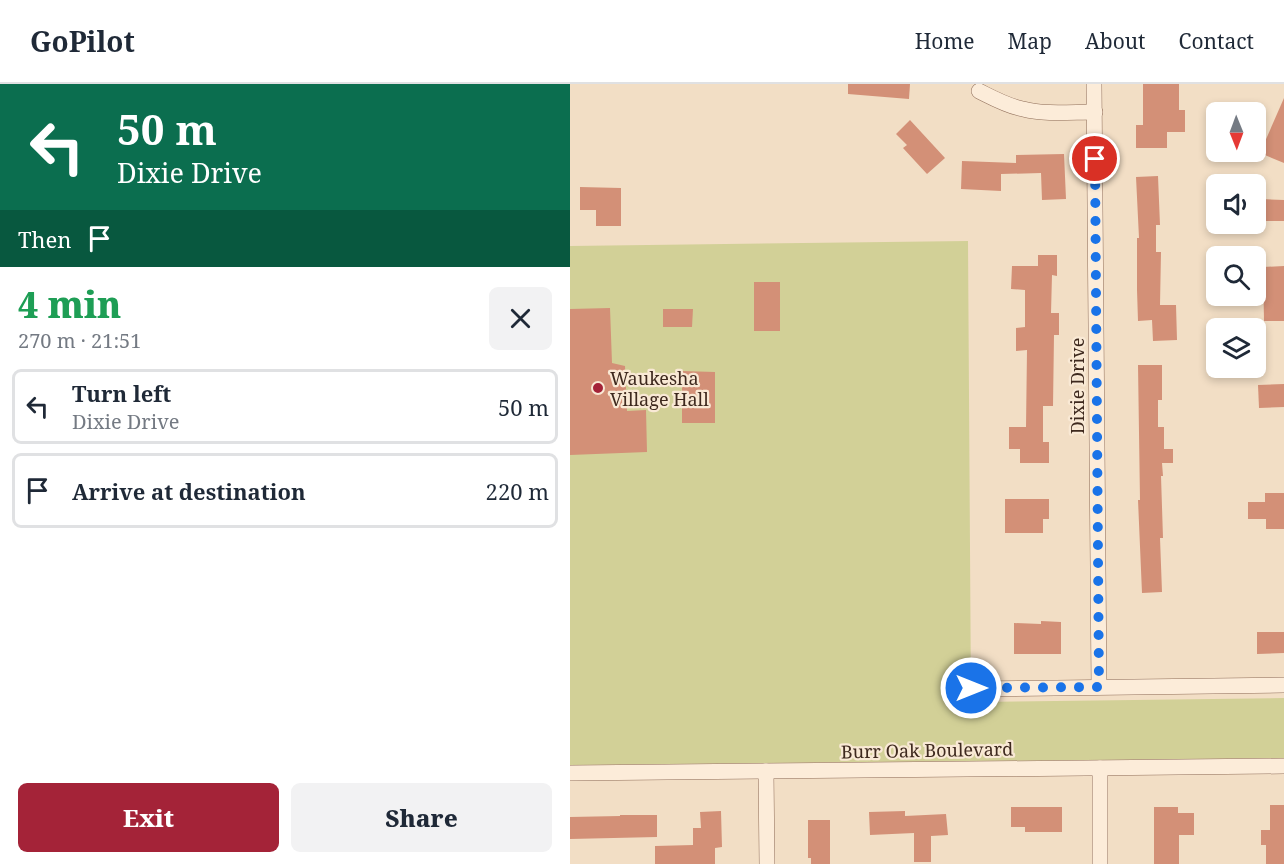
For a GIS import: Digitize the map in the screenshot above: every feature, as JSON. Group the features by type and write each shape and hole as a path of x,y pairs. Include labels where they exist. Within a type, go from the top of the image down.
{"street":[{"name":"Dixie Drive","path":"1094,84 1099,687"},
{"path":"979,91 1010,106 1025,110 1095,111"},
{"path":"971,688 1284,685"},
{"name":"Burr Oak Boulevard","path":"570,773 1284,766"},
{"path":"1100,768 1100,864"},
{"path":"766,771 767,864"}],"shaded area":[{"path":"968,241 971,702 1284,698 1284,758 570,765 570,246"}],"building":[{"path":"848,84 910,84 909,99 848,94"},
{"path":"1143,84 1179,84 1179,110 1185,110 1185,132 1167,132 1167,148 1136,148 1136,125 1143,125"},
{"path":"1284,98 1284,163 1266,156 1266,139"},
{"path":"910,120 945,158 927,174 903,148 907,145 896,134"},
{"path":"1064,154 1066,199 1042,200 1041,173 1001,174 1001,191 961,189 962,161 1016,163 1016,155"},
{"path":"1158,176 1160,225 1156,225 1156,252 1161,252 1160,305 1176,305 1177,340 1153,341 1152,320 1138,321 1137,238 1139,238 1136,177"},
{"path":"580,187 621,188 621,226 596,226 596,210 580,210"},
{"path":"1266,199 1284,200 1284,221 1266,221"},
{"path":"1038,255 1057,255 1057,276 1052,275 1051,313 1059,313 1059,335 1054,335 1053,406 1043,406 1043,442 1049,442 1049,463 1020,463 1020,449 1009,449 1009,427 1026,427 1027,350 1016,351 1016,328 1025,327 1025,290 1011,289 1012,266 1038,266"},
{"path":"1284,266 1284,321 1266,321 1264,318 1266,267"},
{"path":"754,282 780,282 780,331 754,331"},
{"name":"Waukesha Village Hall","path":"610,308 612,363 625,366 627,411 646,410 647,452 570,455 570,309"},
{"path":"663,309 693,309 692,327 663,327"},
{"path":"1138,365 1162,365 1162,400 1158,400 1158,427 1164,427 1164,449 1173,449 1173,463 1162,463 1163,476 1161,476 1162,592 1142,593 1138,500 1140,500"},
{"path":"682,371 715,372 715,423 682,423"},
{"path":"1284,384 1284,407 1259,408 1258,385"},
{"path":"1265,493 1284,493 1284,529 1266,529 1266,519 1248,519 1248,502 1265,502"},
{"path":"1005,499 1049,499 1049,519 1043,519 1043,533 1005,533"},
{"path":"1041,621 1061,622 1061,654 1014,654 1014,623 1041,624"},
{"path":"1257,632 1284,632 1284,653 1257,654"},
{"path":"1270,805 1284,805 1284,864 1266,864 1266,845 1261,845 1261,830 1270,830"},
{"path":"1011,807 1062,807 1062,832 1025,832 1025,827 1011,827"},
{"path":"1154,807 1178,807 1178,813 1194,813 1194,835 1179,835 1179,864 1154,864"},
{"path":"721,811 722,847 715,848 715,864 655,864 655,846 693,845 693,828 701,828 700,812"},
{"path":"905,811 905,816 946,814 948,835 931,836 931,862 914,862 914,833 870,835 869,812"},
{"path":"657,815 657,837 570,839 570,817"},
{"path":"808,820 830,820 830,864 811,864 811,858 808,858"}],"place":[{"name":"Waukesha Village Hall","path":"598,388"}],"route":[{"path":"971,688 1099,687 1095,159"}]}
